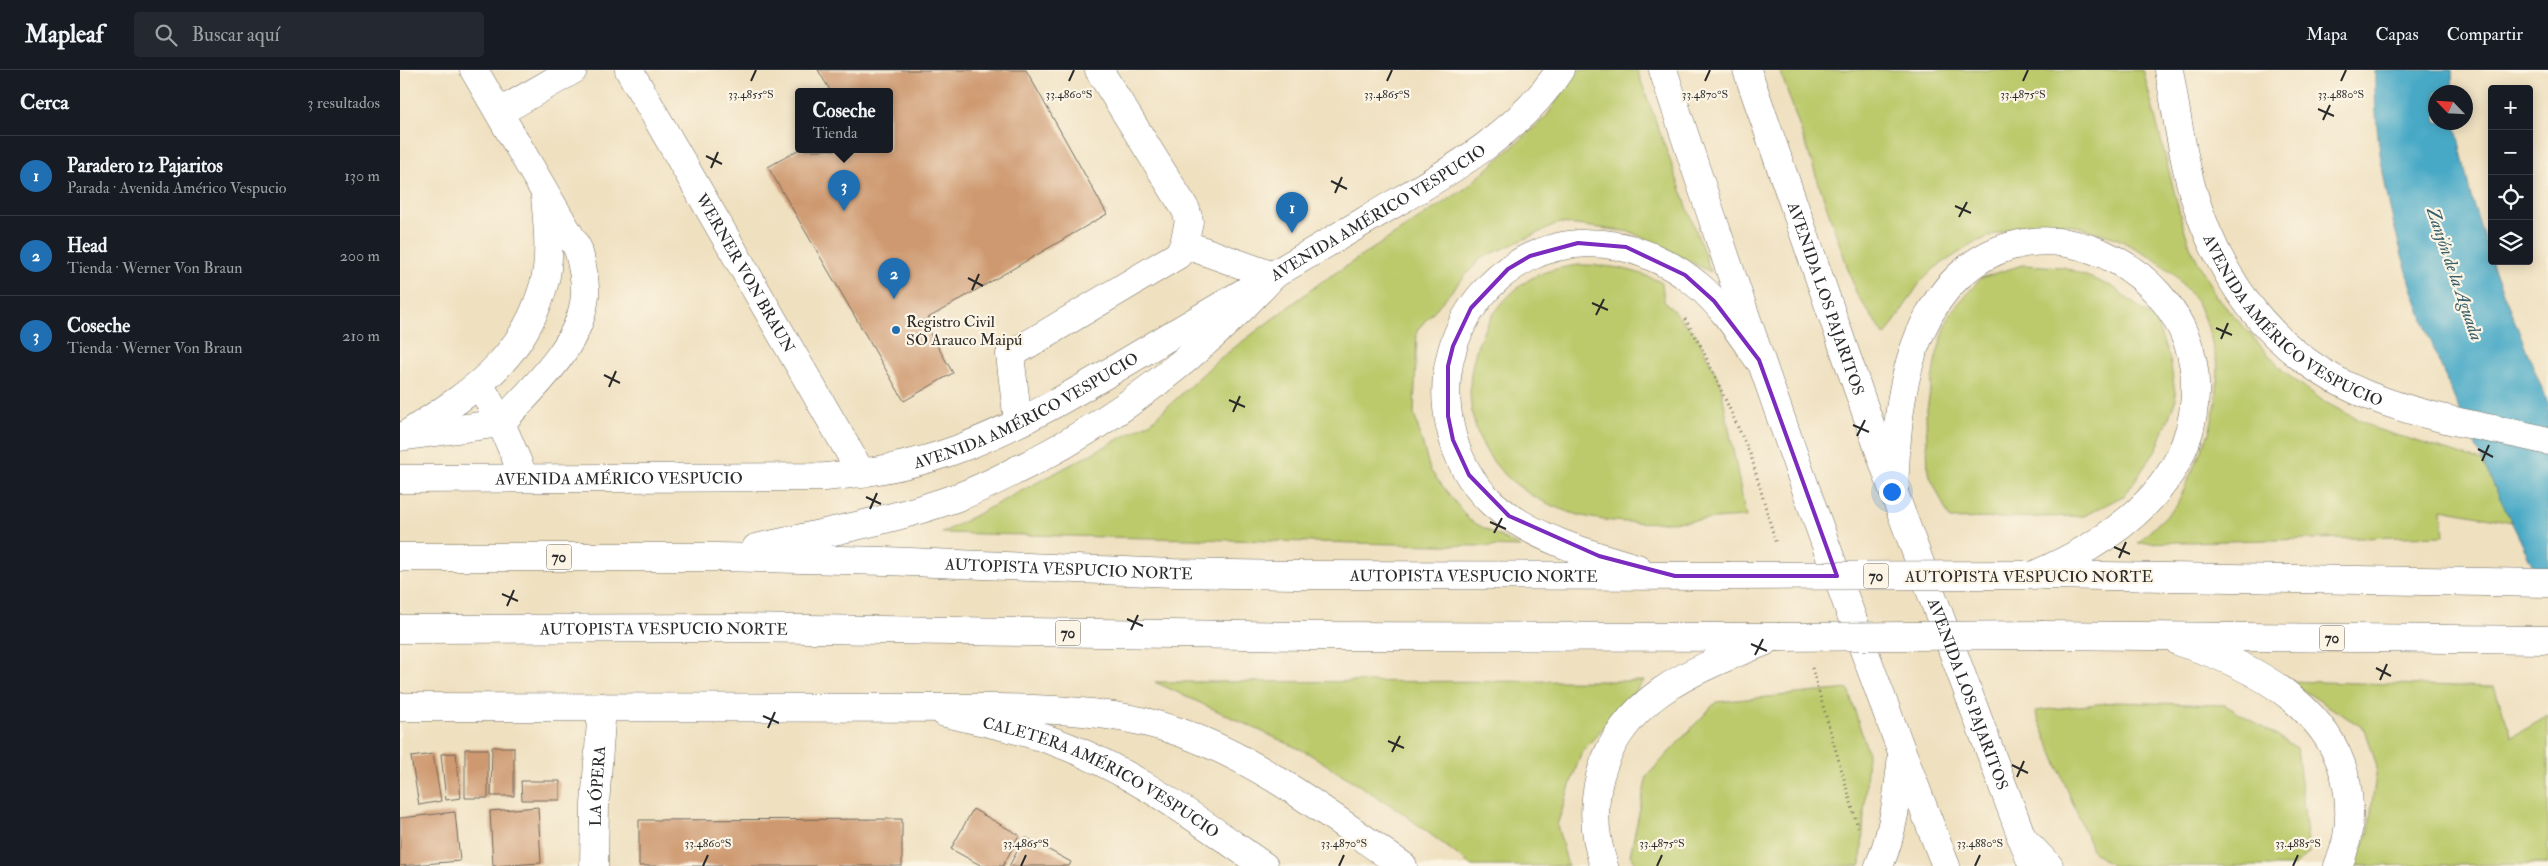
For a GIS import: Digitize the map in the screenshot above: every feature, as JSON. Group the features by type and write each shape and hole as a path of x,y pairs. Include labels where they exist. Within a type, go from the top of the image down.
{"main road":[{"path":"402,437 501,423 556,360 572,336 580,316 585,295 584,273 578,249 565,224 545,196 500,112 474,70"},
{"path":"500,112 573,70"},
{"name":"WERNER VON BRAUN","path":"629,70 862,474"},
{"path":"1018,422 1010,355 1178,255 1184,244 1189,221 1186,210 1099,70"},
{"name":"AVENIDA AMÉRICO VESPUCIO","path":"400,479 524,477 774,478 862,474 918,462 960,448 1018,422 1273,276 1463,162 1501,134 1529,109 1560,70"},
{"path":"1663,70 1759,360 1902,755 1946,866"},
{"name":"AVENIDA LOS PAJARITOS","path":"1746,70 1894,492 2032,866"},
{"name":"AVENIDA AMÉRICO VESPUCIO","path":"2169,70 2192,188 2205,227 2238,293 2259,319 2282,342 2326,374 2350,388 2384,401 2548,441"},
{"path":"402,437 480,385 515,347 530,321 540,296 547,270 548,241 545,196"},
{"path":"1894,492 1897,428 1911,357 1931,311 1956,277 1985,256 2026,242 2051,240 2076,244 2098,250 2119,261 2142,278 2162,298 2176,318 2187,341 2195,383 2194,404 2188,432 2178,459 2165,480 2133,516 2089,548 2029,575"},
{"path":"1675,576 1618,562 1562,542 1525,526 1493,504 1474,482 1460,458 1448,416 1446,391 1453,346 1472,308 1488,287 1508,269 1530,256 1554,247 1578,243 1603,243 1626,247 1648,255 1684,275 1714,301 1759,360"},
{"path":"718,557 922,509 1010,474 1097,426 1158,384 1222,328 1273,276 1184,244"},
{"path":"480,385 501,423 524,477"},
{"name":"AUTOPISTA VESPUCIO NORTE","path":"400,557 718,557 886,561 1173,574 2029,575 2548,583"},
{"name":"AUTOPISTA VESPUCIO NORTE","path":"400,629 734,628 1307,636 1736,645 1777,637 2043,635 2548,640"},
{"path":"2153,635 2190,646 2254,674 2281,690 2320,724 2340,756 2349,794 2347,837 2338,866"},
{"path":"1604,866 1597,841 1595,807 1602,768 1620,731 1634,713 1667,687 1736,645"},
{"name":"LA ÓPERA","path":"594,866 595,805 602,707"},
{"path":"400,708 1050,709 1132,719 1182,733 1254,767 1295,792 1403,866"},
{"name":"CALETERA AMÉRICO VESPUCIO","path":"928,709 1044,738 1083,754 1140,783 1264,866"},
{"path":"1883,857 1898,794 1902,755"},
{"path":"2022,837 2048,866"}],"path":[{"path":"1684,275 1671,296 1701,346 1752,456 1778,551"},
{"path":"1810,664 1856,825 1883,857"}],"highlighted area":[{"path":"1578,243 1626,247 1685,275 1714,301 1759,360 1837,576 1675,576 1599,556 1509,516 1469,475 1453,440 1448,416 1448,366 1453,346 1471,308 1508,269 1530,256"}],"green space":[{"path":"1577,70 1637,70 1711,272 1631,232 1560,223 1480,259 1417,330 1414,413 1430,470 1469,520 1520,547 942,533 1151,422 1218,360 1320,283 1466,188 1546,117"},
{"path":"1780,70 2143,70 2182,222 2190,246 2215,295 2284,372 2323,401 2376,429 2482,461 2512,522 2442,509 2444,536 2138,543 2177,505 2209,433 2216,403 2218,367 2208,328 2197,302 2174,274 2150,256 2116,238 2072,225 2049,222 2006,230 1974,243 1935,268 1919,284 1885,336 1857,295"},
{"path":"1579,265 1622,269 1642,274 1662,283 1664,301 1697,336 1720,382 1746,517 1674,522 1625,522 1601,520 1578,515 1555,507 1526,492 1501,471 1488,454 1477,431 1471,406 1470,381 1474,357 1483,333 1495,312 1512,293 1532,278 1549,271"},
{"path":"2022,265 2064,267 2113,287 2155,320 2170,359 2176,399 2157,448 2125,495 2084,516 1950,519 1928,472 1926,415 1936,357 1950,313 1981,278"},
{"path":"1644,681 1581,753 1557,825 1568,866 1472,866 1400,811 1308,753 1155,682"},
{"path":"2288,681 2494,687 2512,737 2548,716 2548,864 2353,866 2368,835 2377,767 2365,729"},
{"path":"1848,689 1868,753 1861,864 1859,866 1638,866 1630,855 1647,776 1716,702"},
{"path":"2115,702 2225,705 2297,748 2309,853 2294,866 2112,866 2093,852 2035,711"}],"water":[{"name":"Zanjón de la Aguada","path":"2375,70 2452,70 2453,85 2428,85 2428,130 2457,130 2471,197 2488,250 2488,265 2493,265 2548,403 2548,597 2458,408 2431,341 2408,274 2390,206 2378,138"}],"building":[{"path":"818,70 1026,70 1107,214 923,321 953,373 904,401 768,167 795,152 893,153 893,88 829,88"},
{"path":"492,747 514,747 514,796 491,796"},
{"path":"465,749 488,749 488,798 465,798"},
{"path":"456,753 461,798 446,800 441,754"},
{"path":"433,754 441,801 419,805 411,757"},
{"path":"521,781 560,781 560,800 522,800"},
{"path":"538,807 541,863 493,866 490,811"},
{"path":"973,809 1019,835 1003,866 982,866 951,849"},
{"path":"455,812 460,861 400,866 400,818"},
{"path":"902,819 902,866 639,866 639,820"},
{"path":"1025,837 1071,862 1069,866 1009,866"}],"place":[{"name":"Coseche","path":"844,211"},
{"name":"Paradero 12 Pajaritos","path":"1292,233"},
{"name":"Head","path":"894,299"},
{"name":"Registro Civil SO Arauco Maipú","path":"896,330"}]}
